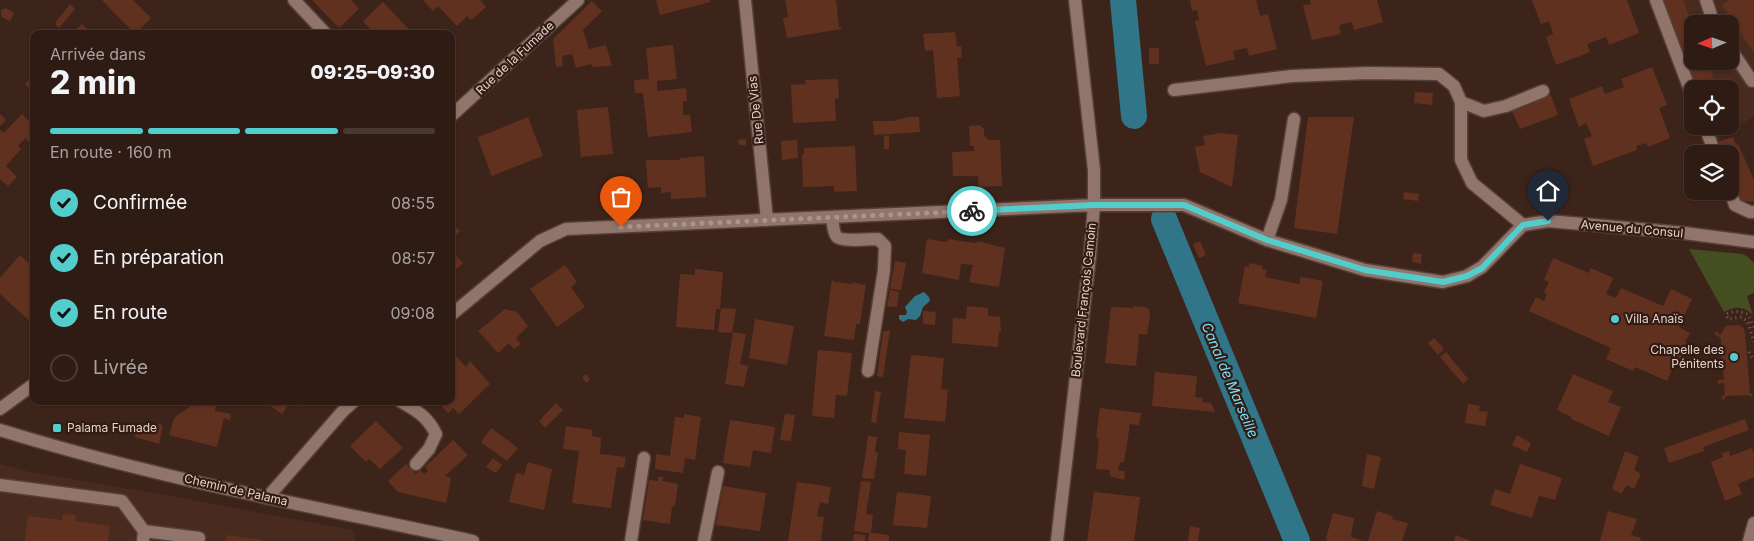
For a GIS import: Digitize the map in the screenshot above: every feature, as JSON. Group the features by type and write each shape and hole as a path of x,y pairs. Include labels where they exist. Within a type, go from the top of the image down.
{"street":[{"path":"294,0 322,30"},
{"name":"Rue de la Fumade","path":"455,112 578,0"},
{"name":"Rue De Vias","path":"745,0 767,220"},
{"name":"Boulevard François Camoin","path":"1057,541 1094,205 1094,170 1074,0"},
{"path":"1656,0 1686,80"},
{"path":"1706,0 1711,15"},
{"path":"1739,61 1752,80 1754,80"},
{"path":"455,310 540,241 566,229 1094,205 1184,205 1267,240 1365,270 1443,282 1467,276 1482,268 1523,225 1472,183 1461,160 1461,102 1454,86 1439,74 1368,73 1292,76 1174,90"},
{"path":"1461,102 1484,112 1506,106 1543,91"},
{"path":"1267,240 1281,200 1294,119"},
{"path":"1733,200 1735,204 1750,212 1754,212"},
{"path":"832,217 838,237 844,240 878,239 885,246 884,270 868,371"},
{"name":"Avenue du Consul","path":"1523,225 1548,221 1684,233 1754,242"},
{"path":"0,409 30,387"},
{"path":"267,498 350,405"},
{"path":"407,405 430,421 436,434 428,449 416,464"},
{"name":"Chemin de Palama","path":"0,430 69,451 267,498 463,540"},
{"path":"631,541 644,458"},
{"path":"704,541 718,472"},
{"path":"0,485 122,501 144,536 199,538 198,541"},
{"path":"1749,541 1754,523"}],"path":[{"path":"1754,327 1748,314 1736,311 1726,314 1728,319 1742,317 1748,322 1754,342"},
{"path":"1749,352 1754,361"}],"shaded area":[{"path":"1662,0 1754,0 1754,116 1739,126 1739,80 1693,80 1689,70 1739,70 1739,15 1684,15 1684,58"},
{"path":"1715,135 1725,135 1717,140"},
{"path":"0,464 30,472 352,530 356,541 0,541"}],"green space":[{"path":"1689,249 1743,254 1754,263 1754,293 1747,296 1753,315 1739,308 1724,312"}],"water":[{"path":"924,292 930,301 923,307 920,316 916,320 908,319 903,322 899,319 899,315 906,315 905,307 915,296"}],"building":[{"path":"102,0 133,0 151,18 139,30 131,30"},
{"path":"312,0 351,0 359,9 339,28"},
{"path":"423,0 480,0 486,7 471,20 467,16 457,26 438,6 433,11"},
{"path":"656,0 710,0 710,2 660,15"},
{"path":"785,0 836,0 839,27 841,29 787,38 783,18 788,17"},
{"path":"1190,0 1256,0 1260,16 1268,14 1277,49 1249,56 1247,48 1233,51 1235,59 1206,66 1195,21 1199,20 1197,10 1192,11"},
{"path":"1310,0 1377,0 1383,22 1354,30 1352,22 1339,25 1341,34 1312,40 1303,5 1311,4"},
{"path":"1532,0 1627,0 1639,33 1609,45 1606,37 1587,44 1590,52 1556,65 1546,37 1553,34 1549,21 1541,24"},
{"path":"1663,0 1683,0 1689,15 1684,15 1684,55"},
{"path":"1729,0 1754,0 1754,53 1739,30 1739,15 1729,15 1722,5"},
{"path":"592,1 602,11 583,30 589,49 606,45 612,66 592,67 591,64 576,68 572,54 562,56 563,66 556,67 553,39"},
{"path":"383,2 409,30 371,30 363,21"},
{"path":"70,4 75,9 59,28 55,23"},
{"path":"6,8 14,13 10,21 2,17 1,14 1,10"},
{"path":"82,24 88,30 75,30"},
{"path":"955,32 957,46 961,46 962,57 957,58 960,96 937,98 933,50 925,51 923,34"},
{"path":"673,45 677,79 657,81 657,91 686,88 687,101 683,101 683,115 690,115 692,132 648,137 643,93 635,93 634,80 649,79 646,48"},
{"path":"1149,48 1159,48 1159,64 1149,64"},
{"path":"1652,67 1667,105 1659,108 1670,138 1648,147 1646,143 1636,146 1637,150 1593,166 1584,139 1592,136 1586,123 1579,127 1569,99 1602,86 1605,94 1624,87 1621,79"},
{"path":"1690,70 1710,70 1714,80 1694,80"},
{"path":"30,79 30,89 25,84"},
{"path":"838,79 839,98 835,99 836,121 793,123 791,85 806,84 805,80"},
{"path":"1415,92 1433,93 1432,105 1414,103"},
{"path":"1551,95 1558,115 1520,129 1512,111"},
{"path":"608,107 613,154 581,157 577,110"},
{"path":"0,114 6,120 0,126"},
{"path":"22,114 30,122 30,143 25,138 18,146 21,149 6,166 17,177 8,186 0,179 0,130 4,133"},
{"path":"528,117 543,156 492,177 477,136 479,137"},
{"path":"908,117 919,117 920,132 874,135 873,121 893,121"},
{"path":"1308,117 1354,117 1337,234 1294,228"},
{"path":"979,125 984,129 984,136 989,140 1000,140 1002,186 979,187 978,176 953,176 952,152 974,151 974,146 970,146 969,126"},
{"path":"1221,133 1238,135 1232,187 1200,172 1195,147 1205,145 1203,136"},
{"path":"889,135 889,149 884,149 884,136"},
{"path":"1733,137 1736,145 1718,145 1717,142"},
{"path":"746,139 746,145 739,145 738,140"},
{"path":"797,140 798,158 782,160 781,141"},
{"path":"855,146 857,191 834,192 834,186 803,187 802,154 804,154 804,148"},
{"path":"1739,146 1754,180 1754,202 1741,201 1739,196"},
{"path":"704,156 706,197 671,199 671,192 661,193 661,187 648,188 646,160 680,160 680,158"},
{"path":"1404,192 1419,194 1418,201 1403,199"},
{"path":"455,226 460,231 455,236"},
{"path":"927,239 947,242 948,239 975,243 978,241 1005,248 999,287 969,282 973,265 961,264 959,280 922,273"},
{"path":"1200,241 1206,255 1199,258 1193,244"},
{"path":"1413,253 1422,254 1421,264 1412,262"},
{"path":"455,254 463,263 455,270"},
{"path":"20,255 30,264 30,321 0,294 0,278"},
{"name":"Villa Anaïs","path":"1553,258 1589,273 1591,268 1613,278 1606,294 1616,298 1621,288 1663,306 1671,289 1692,299 1679,327 1690,333 1685,342 1689,344 1678,365 1675,363 1667,381 1635,367 1633,371 1606,359 1611,348 1529,311 1536,297 1544,301 1547,294 1544,292 1549,282 1544,280"},
{"path":"895,261 906,263 901,290 890,289"},
{"path":"1249,263 1263,266 1262,269 1267,270 1265,277 1299,284 1301,277 1323,281 1316,318 1238,303 1245,266 1249,267"},
{"path":"565,265 577,282 571,287 585,307 557,327 530,289"},
{"path":"695,269 723,272 720,309 716,309 714,330 676,327 680,274 695,275"},
{"path":"832,280 852,284 853,282 866,284 860,324 856,324 854,340 824,336"},
{"path":"890,290 899,292 897,307 887,306"},
{"path":"967,306 988,308 988,316 1000,317 1001,331 999,332 998,347 952,343 953,318 966,319"},
{"path":"1134,306 1149,309 1150,315 1147,335 1139,334 1136,366 1105,363 1111,307 1134,308"},
{"path":"721,308 736,309 732,333 718,332"},
{"path":"505,309 517,312 528,326 516,338 521,344 514,349 509,343 498,353 478,331"},
{"path":"923,311 936,312 935,325 923,324"},
{"path":"755,319 794,326 787,365 749,358"},
{"name":"Chapelle des Pénitents","path":"1738,325 1743,327 1745,332 1750,393 1753,395 1752,397 1748,395 1726,396 1724,400 1721,398 1725,394 1724,383 1718,384 1718,380 1724,380 1723,366 1717,366 1716,363 1722,363 1721,351 1716,351 1715,348 1721,348 1721,338 1714,334 1717,331 1720,335 1726,326"},
{"path":"890,330 883,377 877,376 883,332"},
{"path":"733,332 746,334 740,364 748,366 744,387 725,384"},
{"path":"1434,338 1444,349 1438,355 1428,343"},
{"path":"818,350 852,353 847,396 836,395 834,418 812,416"},
{"path":"1446,352 1468,379 1463,384 1440,357"},
{"path":"455,355 466,367 470,361 490,384 459,414 453,408 448,413 441,405 455,405"},
{"path":"911,355 944,358 941,389 948,390 945,422 904,418"},
{"path":"1155,372 1197,376 1195,397 1203,398 1202,402 1211,403 1215,412 1152,406"},
{"path":"586,374 590,379 586,383 582,377"},
{"path":"1573,374 1613,391 1608,402 1621,407 1609,436 1571,419 1572,417 1557,410"},
{"path":"875,391 881,392 876,423 871,422"},
{"path":"556,403 563,410 545,428 539,421"},
{"path":"1468,404 1480,406 1479,411 1488,412 1485,426 1465,423"},
{"path":"192,405 199,407 200,405 216,406 215,411 231,414 230,420 224,418 217,447 169,435 174,418"},
{"path":"269,405 288,405 282,414"},
{"path":"1100,408 1141,413 1139,425 1130,424 1124,462 1120,462 1118,471 1125,471 1124,480 1110,476 1110,470 1096,469 1099,439 1096,437"},
{"path":"684,414 701,417 695,460 685,458 683,473 655,469 656,454 670,456 675,417 684,418"},
{"path":"785,414 795,415 791,441 780,440"},
{"path":"1745,419 1749,430 1703,447 1704,451 1669,463 1664,448"},
{"path":"730,420 775,427 771,453 753,450 750,467 723,463"},
{"path":"376,421 403,448 380,469 369,459 366,462 350,446"},
{"path":"148,422 163,425 159,444 135,437 136,431"},
{"path":"566,426 592,430 592,436 601,438 600,454 626,457 624,468 617,467 611,508 572,503 579,451 563,449"},
{"path":"491,428 518,448 507,461 481,442"},
{"path":"899,432 930,435 926,476 904,474 906,450 898,449"},
{"path":"1517,435 1531,443 1527,452 1512,445"},
{"path":"868,436 877,437 875,452 878,453 874,479 862,478"},
{"path":"453,440 468,455 445,476 451,478 446,503 398,492 388,481 406,464 416,474 420,470 424,474 428,471 425,467"},
{"path":"1752,448 1754,453 1754,477 1738,484 1742,494 1725,501 1711,462 1723,457 1722,453 1729,451 1730,456"},
{"path":"1625,451 1639,457 1634,470 1641,474 1634,489 1627,485 1621,494 1612,489"},
{"path":"1367,454 1381,457 1374,489 1362,486"},
{"path":"493,458 502,465 496,473 486,467"},
{"path":"528,462 552,469 544,510 509,502 516,473 524,475"},
{"path":"1520,464 1562,478 1555,500 1539,496 1532,518 1490,505 1495,489 1510,494"},
{"path":"658,477 663,477 662,481 678,484 670,524 643,520 649,480 658,481"},
{"path":"861,481 871,482 866,514 873,515 871,533 889,535 889,541 868,541 869,533 854,531"},
{"path":"797,482 831,487 828,504 820,502 817,516 824,517 821,541 788,541"},
{"path":"723,486 766,493 760,531 716,525"},
{"path":"897,492 931,496 927,528 893,525"},
{"path":"1094,492 1140,497 1134,541 1087,541"},
{"path":"1377,511 1393,516 1392,519 1408,523 1402,541 1368,541"},
{"path":"1608,511 1637,519 1631,535 1641,538 1640,541 1600,541"},
{"path":"1333,513 1354,518 1351,537 1363,541 1327,541 1326,538"},
{"path":"63,514 76,515 75,521 110,526 108,541 25,541 28,516 62,520"},
{"path":"1190,526 1200,528 1198,541 1188,541"},
{"path":"854,534 865,535 865,541 853,541"},
{"path":"227,535 262,540 262,541 226,541"},
{"path":"1456,535 1471,541 1454,541"}],"waterway":[{"name":"Canal de Marseille","path":"1123,0 1134,116"},
{"name":"Canal de Marseille","path":"1164,219 1297,541"}],"way so far":[{"path":"621,227 972,211"}],"place":[{"name":"Villa Anaïs","path":"1615,319"},
{"name":"Chapelle des Pénitents","path":"1734,357"},
{"name":"Palama Fumade","path":"57,428"}],"route":[{"path":"972,211 1094,205 1184,205 1267,240 1365,270 1443,282 1467,276 1482,268 1523,225 1548,221"}]}
